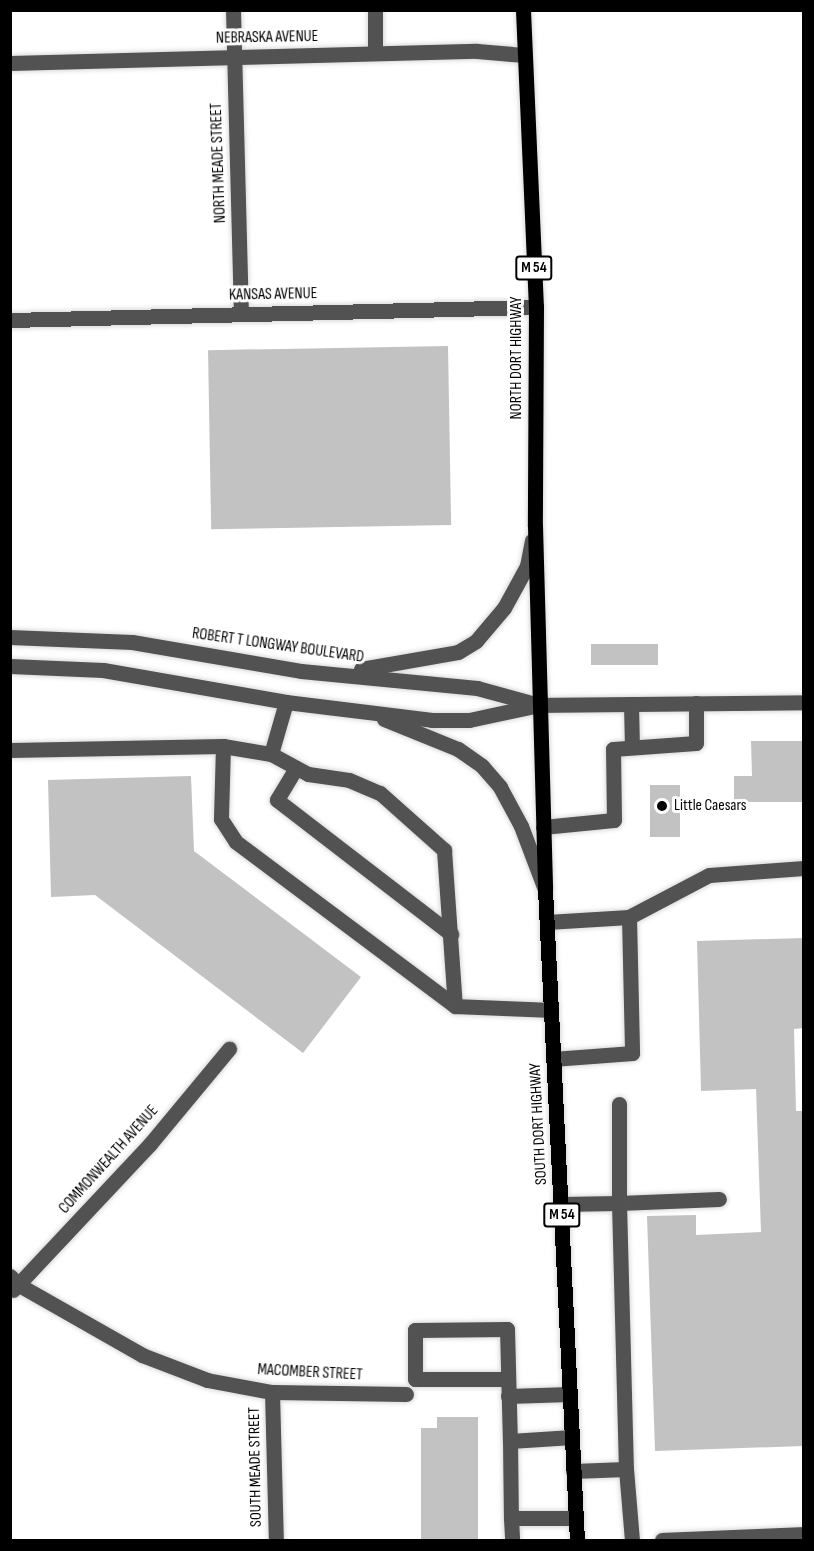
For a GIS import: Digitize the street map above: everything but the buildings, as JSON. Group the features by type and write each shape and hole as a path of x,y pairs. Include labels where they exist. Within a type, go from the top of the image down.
{"main road":[{"name":"NORTH DORT HIGHWAY","path":"523,10 536,308 535,526 539,705"},
{"name":"SOUTH DORT HIGHWAY","path":"539,705 545,889 577,1540"}],"street":[{"name":"NORTH MEADE STREET","path":"233,10 242,314"},
{"path":"375,10 375,53"},
{"name":"NEBRASKA AVENUE","path":"10,63 477,51 524,55"},
{"name":"KANSAS AVENUE","path":"10,320 536,308"},
{"path":"301,671 372,668 458,652 493,625 504,608 527,566 535,526"},
{"name":"ROBERT T LONGWAY BOULEVARD","path":"10,637 132,642 301,671 477,688 539,705"},
{"name":"ROBERT T LONGWAY BOULEVARD","path":"10,666 103,670 285,702 373,714 470,720 539,705 804,702"},
{"path":"271,754 285,702"},
{"path":"631,704 632,747"},
{"path":"543,827 614,820 613,749 696,743 696,704"},
{"path":"373,714 458,749 482,766 500,787 521,826 545,889"},
{"path":"223,746 221,819 236,842 455,1006 551,1010"},
{"path":"10,750 223,746 271,754 308,774 349,780 380,793 444,850 455,1006"},
{"path":"296,768 277,800 451,934"},
{"path":"547,922 628,918 709,874 804,868"},
{"path":"554,1059 632,1053 628,918"},
{"name":"COMMONWEALTH AVENUE","path":"13,1284 150,1144 229,1049"},
{"path":"619,1104 619,1203 626,1469 632,1540"},
{"path":"561,1204 719,1199"},
{"name":"MACOMBER STREET","path":"13,1284 142,1355 207,1380 272,1392 406,1394"},
{"path":"508,1379 415,1379 415,1330 507,1329 512,1540"},
{"name":"SOUTH MEADE STREET","path":"272,1392 276,1540"},
{"path":"508,1396 570,1394"},
{"path":"510,1440 572,1437"},
{"path":"573,1471 626,1469"},
{"path":"511,1518 576,1518"},
{"path":"662,1540 804,1534"}],"place":[{"name":"Little Caesars","path":"662,806"}]}
